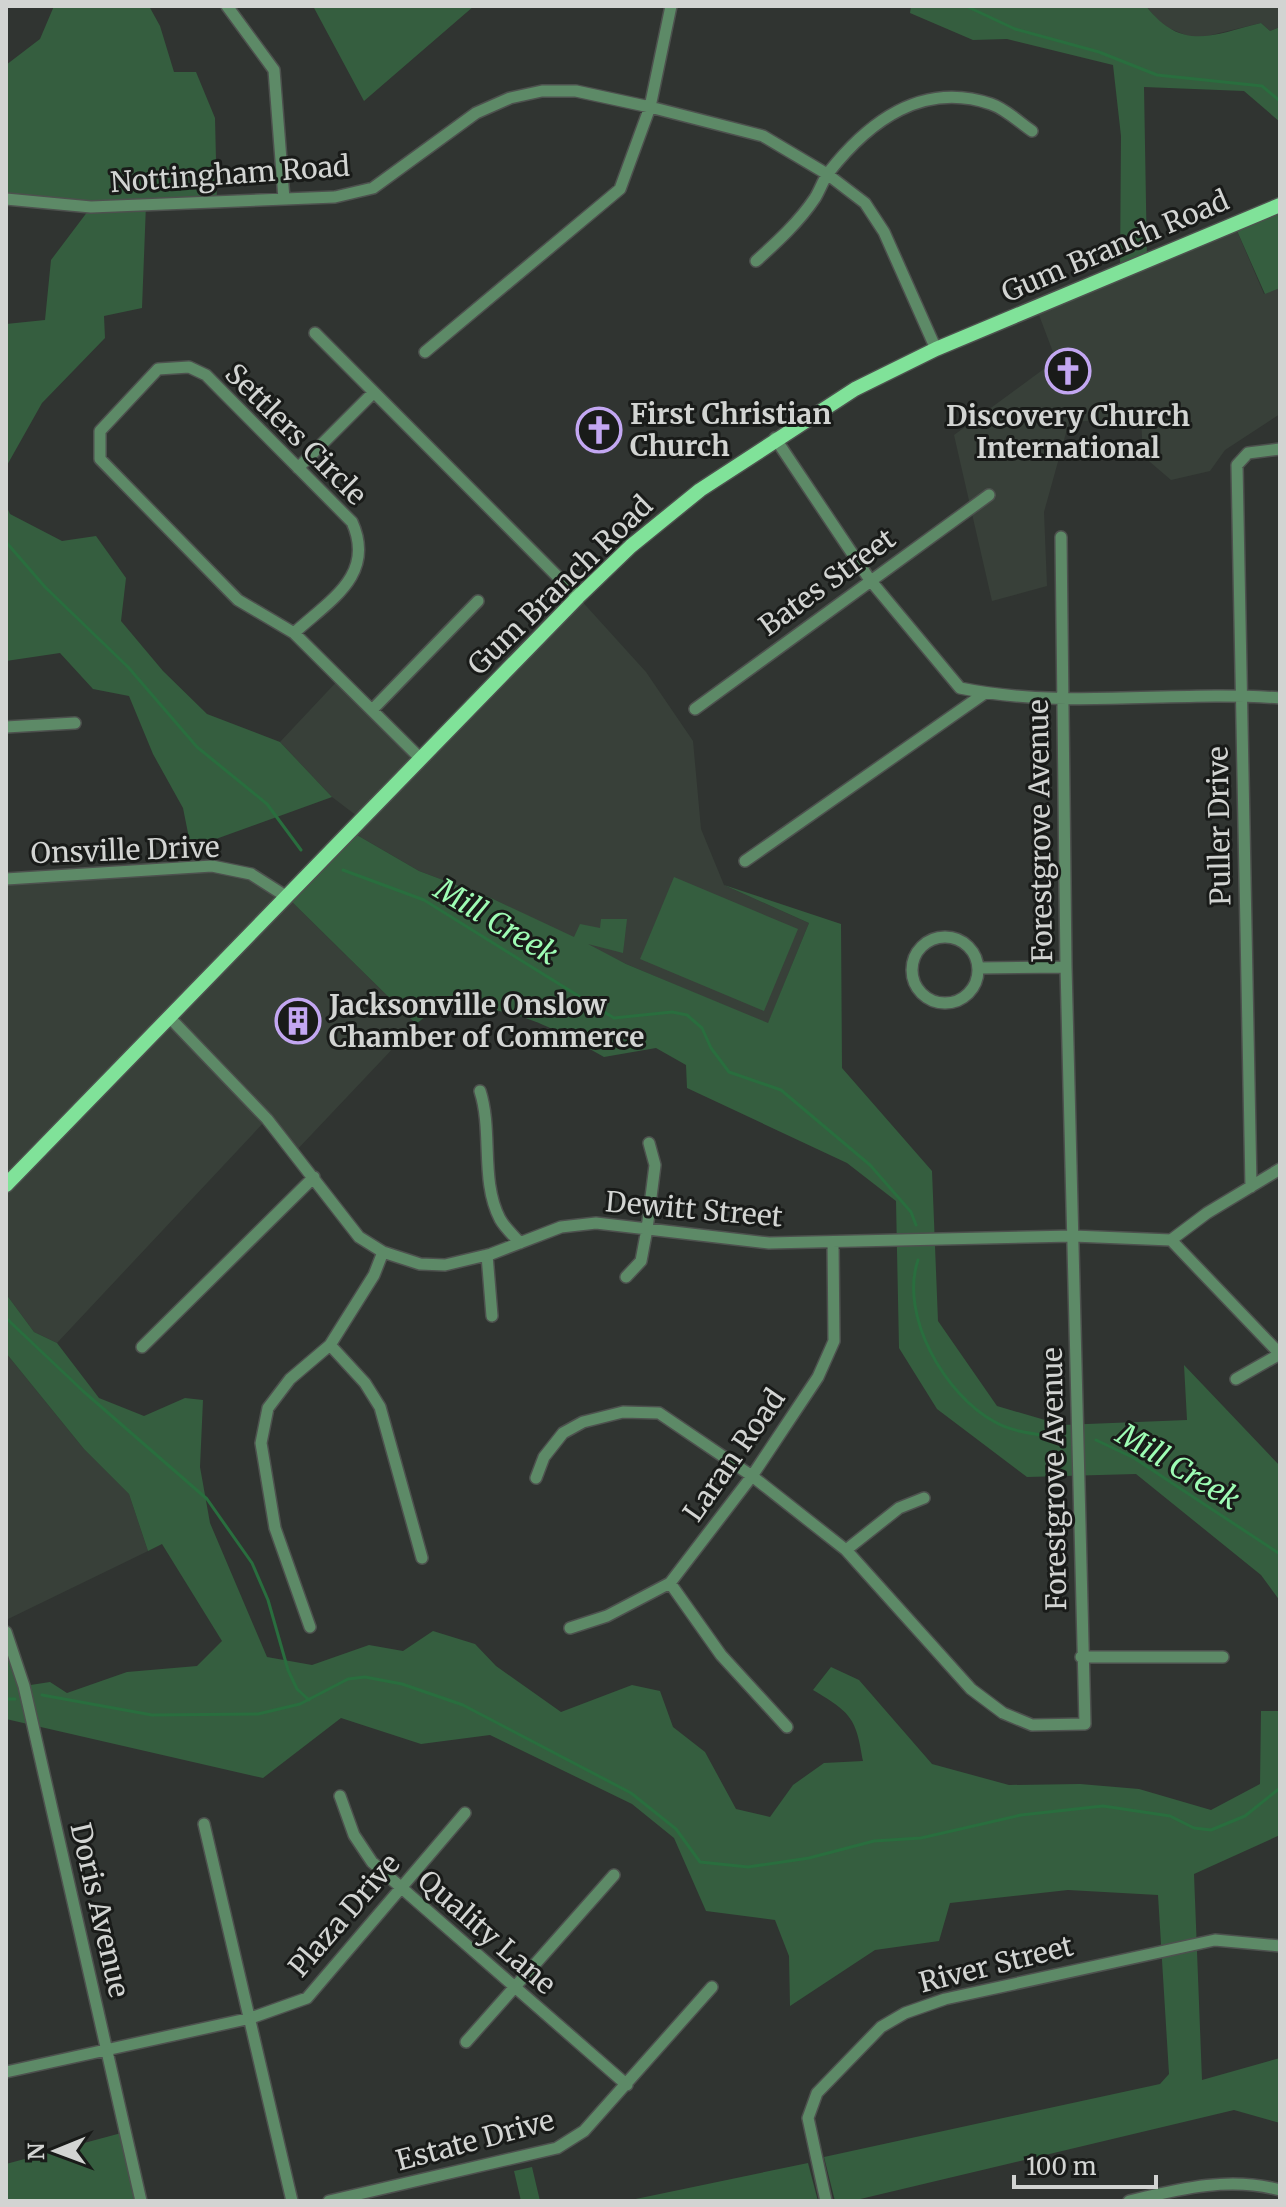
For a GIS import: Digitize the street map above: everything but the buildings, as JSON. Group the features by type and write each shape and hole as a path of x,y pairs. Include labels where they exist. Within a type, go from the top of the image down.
{"main road":[{"name":"Gum Branch Road","path":"6,1185 578,597 631,546 700,490 775,438 855,389 936,349 1280,205"}],"street":[{"path":"227,6 274,70 284,199"},
{"path":"425,352 620,189 650,107 671,6"},
{"name":"Nottingham Road","path":"6,199 91,207 335,197 373,188 476,113 510,98 542,91 576,91 763,136 827,174 865,203 884,232 936,349"},
{"path":"756,261 805,210 827,174 861,136 886,114 924,101 962,98 994,105 1032,131"},
{"path":"315,333 578,597"},
{"name":"Settlers Circle","path":"294,633 359,568 362,543 352,522 206,375 189,367 158,369 100,431 100,459 238,600 294,633 421,759"},
{"path":"298,468 373,393"},
{"path":"775,438 870,580 960,688 1062,701 1240,695 1280,698"},
{"name":"Puller Drive","path":"1251,1187 1237,465 1248,453 1280,449"},
{"name":"Bates Street","path":"695,709 989,495"},
{"name":"Forestgrove Avenue","path":"536,1478 544,1457 563,1433 583,1422 623,1412 659,1413 752,1476 846,1550 971,1689 1003,1713 1032,1725 1085,1724 1066,967 1061,537"},
{"path":"372,710 478,601"},
{"path":"745,861 985,693"},
{"path":"6,727 75,723"},
{"name":"Onsville Drive","path":"6,879 212,866 251,874 287,897"},
{"path":"935,937 957,938 968,945 979,968 976,983 969,993 954,1002 934,1001 923,994 914,981 912,968 917,953 935,937"},
{"path":"979,968 1066,967"},
{"name":"Dewitt Street","path":"170,1018 267,1119 359,1237 383,1252 420,1264 445,1265 487,1255 561,1227 596,1223 769,1243 1073,1236 1171,1240"},
{"path":"480,1091 486,1111 492,1194 500,1219 520,1243"},
{"path":"626,1277 641,1261 647,1229 655,1165 649,1143"},
{"path":"1236,1379 1280,1354 1171,1240 1280,1169"},
{"path":"142,1347 314,1177"},
{"name":"Laran Road","path":"570,1628 607,1616 670,1583 752,1476 818,1377 834,1341 833,1242"},
{"path":"310,1627 275,1528 261,1443 268,1408 290,1379 330,1345 374,1275 383,1252"},
{"path":"487,1255 492,1316"},
{"path":"330,1345 365,1383 380,1407 422,1558"},
{"path":"846,1550 899,1508 924,1498"},
{"path":"670,1583 721,1655 787,1727"},
{"name":"Doris Avenue","path":"6,1632 20,1671 109,2049 141,2201"},
{"path":"1081,1657 1223,1657"},
{"name":"Quality Lane","path":"340,1796 354,1835 372,1862 627,2085"},
{"name":"Plaza Drive","path":"6,2072 251,2018 307,1998 465,1813"},
{"path":"204,1824 292,2201"},
{"path":"466,2042 614,1875"},
{"name":"River Street","path":"826,2201 808,2118 817,2093 881,2027 905,2013 945,1999 1215,1940 1280,1946"},
{"name":"Estate Drive","path":"329,2201 557,2148 584,2131 712,1987"},
{"path":"1129,2201 1198,2185 1242,2184 1280,2190"}],"shaded area":[{"path":"1146,6 1280,6 1280,27 1270,31 1261,23 1195,39 1161,25"},
{"path":"1234,224 1264,294 1280,288 1280,414 1225,450 1210,471 1171,480 1143,456 1141,418 1069,422 1044,512 1047,586 992,601 954,435 1056,360 1036,307"},
{"path":"578,597 646,672 693,741 701,829 724,885 809,923 768,1024 626,964 491,898 419,871 350,831 361,819 332,797 280,742 342,676 420,758"},
{"path":"229,868 287,897 416,1024 294,1153 266,1120 57,1343 34,1332 6,1294 6,879"},
{"path":"6,1353 84,1449 129,1494 148,1551 6,1620"}],"green space":[{"path":"54,6 149,6 160,26 174,72 196,72 215,118 217,202 146,204 142,308 104,316 105,338 42,403 6,467 6,324 45,320 51,260 91,207 6,199 6,65 40,39"},
{"path":"313,6 474,6 364,101"},
{"path":"911,6 1146,6 1172,30 1199,36 1261,23 1270,31 1280,27 1280,122 1244,91 1144,87 1147,261 1120,272 1121,136 1113,65 1007,39 973,40 910,13"},
{"path":"1280,205 1280,288 1265,294 1234,224"},
{"path":"6,505 10,514 62,541 96,536 126,578 121,621 163,671 207,714 280,742 332,797 191,848 183,808 153,754 129,696 93,689 60,653 6,661"},
{"path":"350,831 419,871 491,898 574,937 580,924 600,928 601,919 627,919 623,953 588,944 626,964 768,1023 809,923 724,885 841,924 842,1068 932,1171 938,1321 997,1406 1062,1425 1187,1420 1184,1365 1280,1466 1280,1601 1261,1575 1136,1474 1027,1477 937,1409 899,1348 896,1201 847,1163 687,1088 686,1065 656,1048 604,1057 544,1025 489,1009 440,1005 416,1024 287,897"},
{"path":"674,877 798,929 764,1011 640,959"},
{"path":"6,1294 34,1332 57,1343 99,1398 144,1416 185,1398 203,1400 200,1467 210,1523 267,1657 312,1665 369,1645 403,1651 433,1631 475,1644 496,1666 561,1712 632,1685 660,1691 673,1727 705,1752 736,1809 770,1817 793,1785 824,1763 863,1761 858,1735 850,1718 813,1690 831,1667 859,1680 932,1764 1009,1785 1080,1784 1139,1789 1211,1810 1260,1784 1261,1711 1280,1711 1280,1835 1194,1874 1202,2080 1280,2058 1280,2123 1234,2110 852,2201 835,2201 824,2157 1160,2084 1169,2074 1158,1895 1068,1890 950,1903 939,1941 875,1950 790,2006 789,1956 775,1920 706,1911 674,1838 632,1804 490,1735 421,1744 341,1718 263,1778 6,1719 6,1632 24,1686 50,1682 67,1693 127,1672 197,1666 222,1641 162,1544 148,1551 129,1494 84,1449 6,1353"},
{"path":"125,2132 141,2201 6,2201 6,2164"},
{"path":"808,2163 818,2201 626,2201"},
{"path":"532,2167 540,2201 521,2201 514,2171"}],"waterway":[{"path":"966,6 1015,29 1099,52 1157,75 1262,86 1280,101"},
{"name":"Mill Creek","path":"6,542 45,587 128,667 197,747 267,804 301,850"},
{"name":"Mill Creek","path":"343,870 424,900 614,1018 672,1012 687,1015 702,1028 711,1048 729,1072 781,1090 870,1165 911,1212 916,1225"},
{"name":"Mill Creek","path":"918,1260 914,1282 921,1329 944,1374 959,1393 977,1410 1002,1426 1061,1438"},
{"path":"6,1318 83,1391 207,1499 252,1563 268,1600 288,1670 297,1689 309,1700"},
{"name":"Mill Creek","path":"1096,1440 1134,1458 1280,1554"},
{"path":"42,1695 152,1715 258,1714 300,1704 348,1679 365,1677 402,1684 463,1705 631,1793 676,1829 700,1862 748,1867 809,1858 874,1841 921,1838 1021,1815 1103,1806 1170,1816 1194,1828 1211,1830 1245,1816 1280,1788"},
{"path":"6,1699 15,1699"}],"place":[{"name":"Discovery Church International","path":"1068,371"},
{"name":"First Christian Church","path":"599,430"},
{"name":"Jacksonville Onslow Chamber of Commerce","path":"298,1021"}]}
